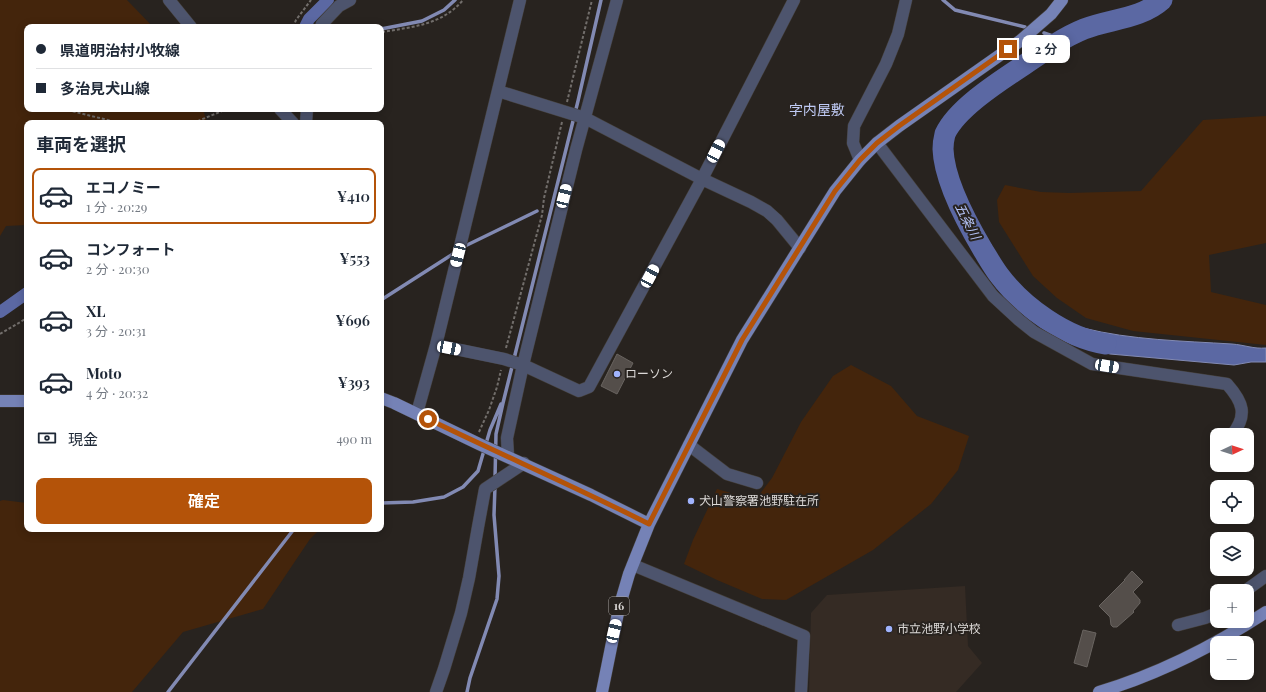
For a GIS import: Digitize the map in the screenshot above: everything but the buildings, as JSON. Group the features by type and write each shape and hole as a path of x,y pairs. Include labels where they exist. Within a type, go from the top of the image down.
{"main road":[{"name":"16","path":"602,692 619,608 633,565 649,524 742,340 835,191 860,160 877,143 1020,41 1052,14 1062,0"},
{"path":"384,399 417,413 478,443 591,494 649,524"},
{"path":"0,402 24,401"},
{"path":"1099,692 1140,678 1186,658 1220,641 1266,612"}],"street":[{"path":"169,0 189,24"},
{"path":"322,24 339,6 350,0"},
{"path":"417,413 436,345 520,0"},
{"path":"506,455 507,438 522,365 584,117 617,0"},
{"path":"436,345 505,359 522,365 579,391 589,387 702,179 794,0"},
{"path":"860,160 853,143 854,126 886,64 898,34 906,0"},
{"path":"498,91 584,117 766,211 777,220 800,248"},
{"path":"283,112 289,120"},
{"path":"877,143 993,296 1034,332 1092,364 1227,384 1240,401 1243,413 1240,424 1237,428"},
{"path":"689,445 727,474 757,483"},
{"path":"436,692 461,613 470,578 485,489 524,463"},
{"path":"633,565 804,636 801,692"},
{"path":"1254,585 1266,576"},
{"path":"1178,625 1210,616"}],"path":[{"path":"294,24 311,0"},
{"path":"384,32 434,22 455,9 463,0"},
{"path":"478,443 481,426 489,410 505,359 542,215 544,198 592,0"},
{"path":"75,112 108,120"},
{"path":"200,120 220,112"},
{"path":"0,334 24,320"}],"shaded area":[{"path":"0,0 127,0 150,24 24,24 24,112 204,112 206,120 24,120 24,225 6,226 0,236"},
{"path":"1266,116 1266,243 1209,255 1211,292 1266,305 1266,345 1133,331 1086,318 1057,298 1033,276 999,222 997,200 1005,185 1041,192 1069,193 1141,191 1203,120"},
{"path":"851,365 891,386 917,416 969,436 958,470 931,504 873,550 786,600 762,599 684,564 693,540 717,489 738,495 759,495 772,478 801,422 833,376"},
{"path":"3,500 24,503 24,532 317,532 310,539 263,609 183,632 132,692 0,692 0,501"},
{"name":"市立池野小学校","path":"965,586 968,646 982,663 956,692 809,692 811,613 827,595"}],"water":[{"path":"1083,328 1138,338 1232,344 1266,348 1266,362 1251,362 1234,365 1110,354 1076,344"}],"waterway":[{"path":"306,24 309,19 328,0"},
{"path":"384,28 422,21 444,10 455,0"},
{"path":"495,478 496,434 578,101 601,0"},
{"path":"943,0 955,10 1025,27"},
{"name":"五条川","path":"1106,344 1091,341 1076,335 1046,319 1020,298 999,275 977,239 957,201 944,161 944,139 945,134 951,124 969,105 992,87 1053,46 1084,29 1135,15 1154,6 1162,0"},
{"path":"1044,33 1064,40"},
{"path":"463,247 537,211"},
{"path":"384,298 456,252"},
{"path":"0,312 24,295"},
{"path":"384,503 413,502 444,497 463,487 478,471 490,430 501,404"},
{"path":"467,692 470,678 497,599 499,576 494,515 495,486"},
{"path":"168,692 292,532"}],"place":[{"name":"ローソン","path":"617,374"},
{"name":"犬山警察署池野駐在所","path":"691,501"},
{"name":"市立池野小学校","path":"889,629"}],"district":[{"name":"字内屋敷","path":"817,110"}],"route":[{"path":"428,419 479,444 591,494 649,524 742,340 835,191 860,160 877,143 1008,49"}]}
